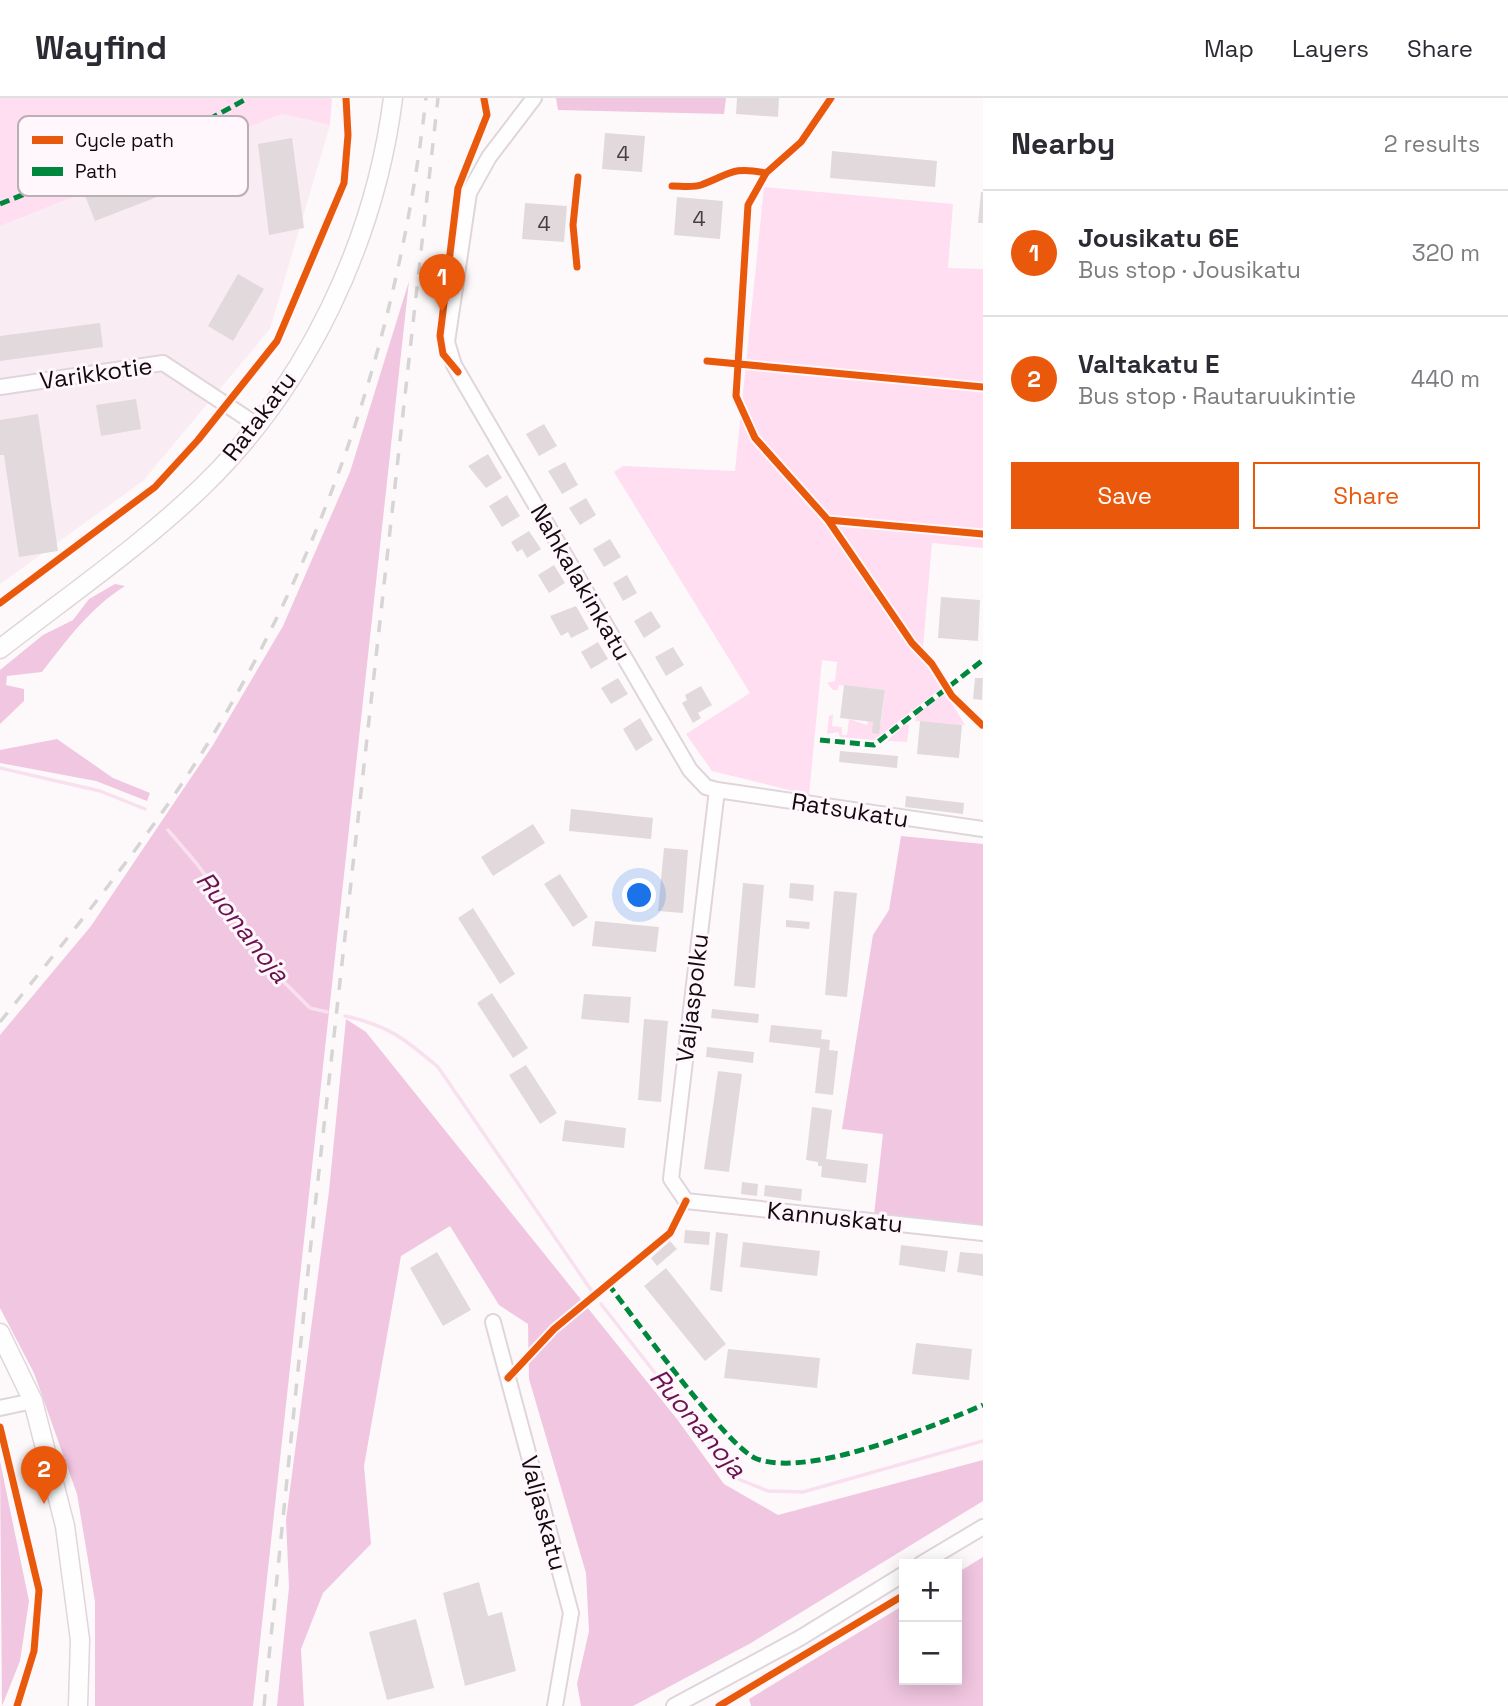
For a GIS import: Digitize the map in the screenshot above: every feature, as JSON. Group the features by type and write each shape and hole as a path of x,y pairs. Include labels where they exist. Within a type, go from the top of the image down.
{"main road":[{"name":"Ratakatu","path":"0,649 203,486 257,425 306,352 347,268 374,197 385,157 393,98"},
{"path":"0,1333 33,1401 65,1526 80,1640 78,1706"}],"street":[{"name":"Nahkalakinkatu","path":"534,98 489,157 469,193 447,342 454,365 690,770 706,786 717,790"},
{"name":"Varikkotie","path":"0,387 163,363 257,425"},
{"name":"Ratsukatu","path":"717,790 983,830"},
{"name":"Valjaspolku","path":"686,1201 671,1179 717,790"},
{"name":"Kannuskatu","path":"686,1201 983,1233"},
{"name":"Valjaskatu","path":"493,1322 571,1613 555,1706"},
{"path":"0,1408 33,1401"},
{"path":"929,1559 983,1527"},
{"path":"674,1706 800,1638 899,1577"}],"shaded area":[{"path":"0,98 332,98 330,125 282,114 248,128 248,116 18,116 18,196 76,196 0,226"},
{"path":"556,98 726,98 724,114 558,110"},
{"path":"282,114 330,125 270,329 143,481 0,584 0,226 76,196 248,196 248,128"},
{"path":"764,187 953,204 948,268 983,269 983,548 932,543 922,659 943,687 874,740 840,737 838,732 827,734 829,716 833,714 832,726 842,727 842,735 847,735 849,719 867,725 868,721 881,723 885,690 839,685 838,690 833,690 827,683 835,681 837,662 822,660 809,795 712,771 686,734 750,693 614,472 623,466 735,471"},
{"path":"409,281 253,1706 95,1706 95,1602 77,1494 34,1373 0,1308 0,1035 91,926 213,745 283,626 350,472"},
{"path":"115,584 125,586 90,614 42,672 7,676 6,685 24,689 24,701 0,724 0,670 43,635 73,620 89,599"},
{"path":"945,692 965,725 915,721 917,714"},
{"path":"905,724 909,725 907,742 887,741"},
{"path":"57,739 113,778 150,793 147,801 96,781 0,763 0,750"},
{"path":"901,836 983,844 983,1226 874,1215 883,1134 842,1129 873,935 889,910"},
{"path":"346,1019 366,1032 677,1419 724,1484 778,1515 983,1460 983,1501 751,1643 633,1706 581,1706 577,1684 589,1631 586,1573 529,1379 528,1324 499,1305 450,1226 401,1256 364,1466 371,1544 323,1593 301,1649 304,1706 277,1706 289,1587 286,1520 329,1191"},
{"path":"0,1461 29,1601 20,1661 2,1706"},
{"path":"983,1557 983,1706 751,1706 749,1699 899,1608 899,1685 962,1685 962,1570"}],"building":[{"path":"737,98 779,98 778,117 736,114"},
{"path":"605,133 645,136 642,172 602,169"},
{"path":"292,138 304,228 269,235 258,144"},
{"path":"832,151 937,161 935,187 830,178"},
{"path":"981,192 983,223 978,223"},
{"path":"85,196 160,196 95,221"},
{"path":"677,197 723,201 720,239 674,235"},
{"path":"525,203 567,206 564,242 522,239"},
{"path":"238,274 264,289 233,341 208,326"},
{"path":"100,323 103,347 0,361 0,336"},
{"path":"136,399 141,429 101,436 96,405"},
{"path":"38,414 58,551 19,557 4,455 0,455 0,420"},
{"path":"544,424 557,446 539,456 526,434"},
{"path":"488,454 502,478 486,488 468,466"},
{"path":"565,462 578,485 562,494 548,471"},
{"path":"507,495 520,516 502,527 489,506"},
{"path":"586,498 596,515 580,525 569,508"},
{"path":"529,531 541,549 527,558 522,549 517,552 511,542"},
{"path":"610,539 621,557 604,567 593,549"},
{"path":"554,565 565,583 549,593 538,575"},
{"path":"627,575 637,593 623,601 613,583"},
{"path":"941,597 980,600 978,641 938,638"},
{"path":"576,606 589,629 571,638 568,632 561,636 550,616"},
{"path":"651,611 661,627 644,638 634,621"},
{"path":"598,642 608,659 591,669 581,652"},
{"path":"673,647 684,665 666,676 655,657"},
{"path":"618,678 628,694 611,704 601,688"},
{"path":"975,678 983,678 982,700 973,699"},
{"path":"844,685 885,690 879,734 872,733 873,722 840,718"},
{"path":"701,686 712,705 698,713 701,718 693,723 682,703 687,700 685,695"},
{"path":"640,718 653,740 636,751 623,729"},
{"path":"920,721 962,725 959,758 917,754"},
{"path":"840,751 898,756 897,768 839,762"},
{"path":"906,796 964,803 963,814 905,807"},
{"path":"571,809 653,818 651,839 569,831"},
{"path":"533,824 545,843 493,876 481,857"},
{"path":"664,848 688,850 683,913 658,911"},
{"path":"560,874 588,917 573,927 544,884"},
{"path":"743,883 764,885 755,988 734,986"},
{"path":"790,883 814,885 813,901 789,898"},
{"path":"834,891 857,893 847,997 825,995"},
{"path":"473,908 515,974 500,984 458,918"},
{"path":"786,920 810,922 809,929 786,927"},
{"path":"595,921 659,927 656,952 592,946"},
{"path":"492,993 528,1048 513,1058 477,1003"},
{"path":"584,994 631,997 629,1023 581,1019"},
{"path":"712,1009 759,1014 758,1023 711,1018"},
{"path":"644,1019 668,1021 661,1102 638,1100"},
{"path":"771,1025 822,1030 821,1039 830,1040 829,1050 838,1051 833,1095 815,1093 820,1048 769,1042"},
{"path":"707,1047 754,1052 753,1063 706,1057"},
{"path":"526,1065 557,1113 540,1124 509,1075"},
{"path":"718,1071 742,1074 729,1172 704,1169"},
{"path":"812,1107 832,1110 826,1159 868,1164 866,1183 821,1177 822,1166 818,1166 818,1162 806,1160"},
{"path":"565,1120 626,1128 624,1148 562,1141"},
{"path":"742,1182 758,1184 757,1196 741,1194"},
{"path":"765,1185 802,1189 801,1201 764,1196"},
{"path":"685,1230 710,1232 709,1245 684,1243"},
{"path":"716,1232 728,1234 722,1292 710,1290"},
{"path":"670,1241 677,1249 657,1266 651,1258"},
{"path":"743,1242 820,1251 817,1276 740,1267"},
{"path":"901,1245 948,1251 945,1272 899,1265"},
{"path":"437,1252 471,1310 443,1326 410,1268"},
{"path":"960,1252 983,1254 983,1276 957,1272"},
{"path":"666,1268 726,1344 705,1361 644,1286"},
{"path":"916,1343 972,1349 969,1380 912,1374"},
{"path":"728,1349 820,1358 817,1388 724,1378"},
{"path":"479,1582 488,1616 502,1612 516,1671 465,1686 443,1593"},
{"path":"416,1619 434,1688 387,1700 369,1632"}],"waterway":[{"name":"Ruonanoja","path":"0,768 100,791 145,809"},
{"name":"Ruonanoja","path":"168,830 197,864 281,979 310,1008 327,1012"},
{"name":"Ruonanoja","path":"345,1016 395,1034 438,1067 591,1290"},
{"name":"Ruonanoja","path":"601,1304 738,1479 768,1491 803,1492 983,1441"}],"railway":[{"path":"0,1022 103,892 177,791 245,680 284,602 320,522 350,440 376,356 414,185 426,98"},
{"path":"264,1706 310,1252 438,98"}],"marked path":[{"path":"215,116 248,98"},
{"path":"0,204 20,196"},
{"path":"820,740 874,745 983,660"},
{"path":"608,1284 703,1407 743,1450 757,1459 780,1463 807,1462 838,1456 903,1437 983,1405"}],"cycle path":[{"path":"0,603 155,487 198,440 277,341 344,183 348,135 346,98"},
{"path":"831,98 801,142 766,173 748,205 736,396 755,438 828,520 912,643 932,664 952,696 982,725"},
{"path":"458,372 443,354 440,336 458,188 487,115 484,99"},
{"path":"672,186 698,186 745,170 766,173"},
{"path":"577,267 573,225 578,177"},
{"path":"707,361 983,387"},
{"path":"828,520 983,534"},
{"path":"508,1378 554,1329 670,1233 686,1201"},
{"path":"0,1427 39,1590 34,1651 17,1706"},
{"path":"719,1706 899,1598"}],"place":[{"name":"Jousikatu 6E","path":"442,312"},
{"name":"Valtakatu E","path":"44,1504"}]}
